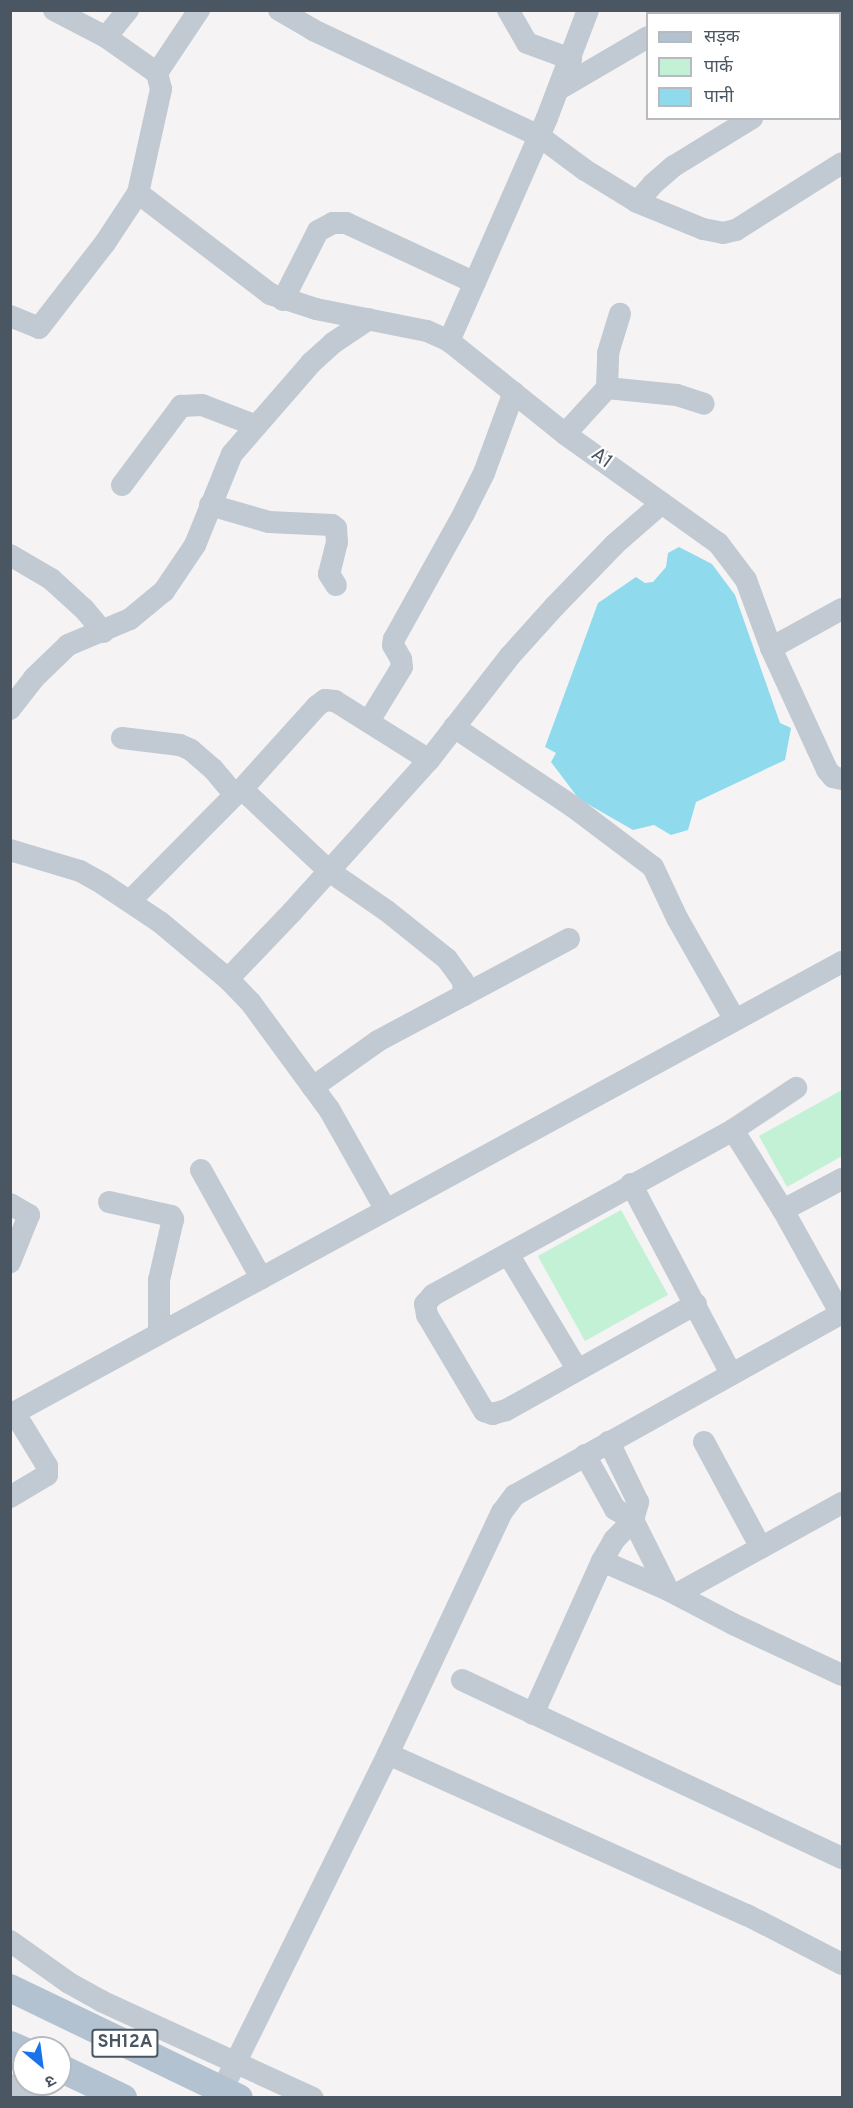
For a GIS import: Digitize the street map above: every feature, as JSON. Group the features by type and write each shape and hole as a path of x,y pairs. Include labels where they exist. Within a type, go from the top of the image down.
{"main road":[{"name":"SH12A","path":"10,1988 231,2094"},
{"name":"SH12A","path":"72,2074 123,2097"}],"street":[{"path":"54,10 106,38 157,73"},
{"path":"106,38 128,10"},
{"path":"10,316 39,328 105,243 138,193 160,98 157,73 199,10"},
{"path":"279,10 313,30 539,136 585,170 637,202 703,229 723,232 736,230 843,163"},
{"path":"508,10 527,43 571,59"},
{"path":"450,341 559,89 588,10"},
{"path":"559,89 646,38"},
{"path":"637,202 674,166 749,120"},
{"name":"A1","path":"138,193 270,294 283,300 427,331 450,341 566,434 718,543 746,580 771,648 827,770 833,777 843,779"},
{"path":"283,300 318,231 333,223 345,223 475,282"},
{"path":"566,434 607,388 608,353 620,314"},
{"path":"10,709 52,658 80,638 103,632 130,619 164,591 195,545 232,454 254,425 276,406 311,363 333,343 369,319"},
{"path":"607,388 677,395 704,404"},
{"path":"369,722 402,667 401,659 393,645 394,639 484,473 514,392"},
{"path":"122,485 181,406 202,405 254,425"},
{"path":"228,979 429,760 510,656 555,606 615,544 662,502"},
{"path":"210,505 269,522 332,525 336,528 337,542 329,574 336,585"},
{"path":"10,555 51,579 84,609 103,632"},
{"path":"771,648 843,609"},
{"path":"130,901 239,792 325,700 334,701 429,760"},
{"path":"454,727 572,806 653,867 677,918 735,1020"},
{"path":"122,738 180,745 191,750 329,871 378,904 447,959 463,981 464,995"},
{"path":"10,850 80,871 130,901 197,950 228,979 251,1002 345,1133 386,1210"},
{"path":"313,1087 378,1041 569,939"},
{"path":"10,1497 47,1474 47,1466 12,1413 843,962"},
{"path":"696,1304 506,1410 494,1414 484,1411 432,1324 425,1304 433,1294 733,1130 796,1088"},
{"path":"231,2094 235,2062 388,1754 502,1512 523,1490 842,1313 783,1210 733,1130"},
{"path":"201,1170 261,1278"},
{"path":"783,1210 843,1179"},
{"path":"631,1184 731,1374"},
{"path":"109,1203 171,1216 173,1219 159,1280 159,1333"},
{"path":"10,1204 29,1215 10,1262"},
{"path":"508,1254 577,1369"},
{"path":"533,1714 602,1561 614,1540 633,1520 638,1502 609,1442"},
{"path":"704,1442 761,1548"},
{"path":"585,1455 615,1509 633,1520 672,1592"},
{"path":"672,1592 761,1548 843,1503"},
{"path":"602,1561 672,1592 733,1624 843,1675"},
{"path":"462,1680 843,1858"},
{"path":"388,1754 747,1915 843,1964"},
{"path":"10,1941 69,1983 100,2001 314,2097"},
{"path":"10,2085 36,2097"}],"green space":[{"path":"842,1090 842,1156 787,1187 759,1136"},
{"path":"621,1210 668,1295 585,1341 538,1256"}],"water":[{"path":"679,547 712,564 735,595 780,723 791,728 785,760 696,802 688,830 671,835 654,825 633,830 579,799 551,762 556,753 545,747 598,603 636,577 645,583 653,582 666,567 668,553"}]}
